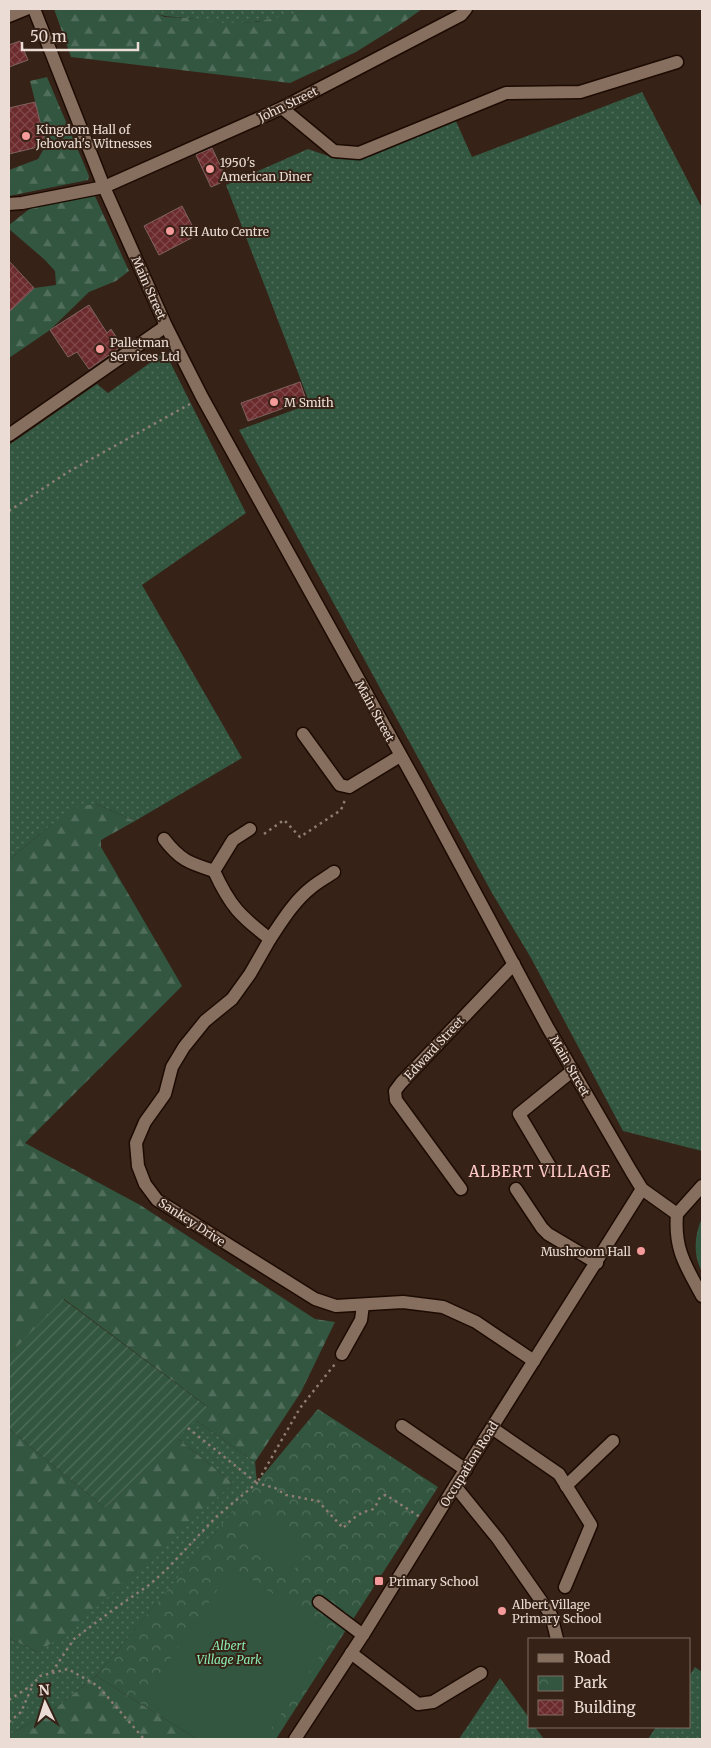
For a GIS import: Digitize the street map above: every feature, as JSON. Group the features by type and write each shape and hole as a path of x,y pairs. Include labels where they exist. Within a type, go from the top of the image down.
{"street":[{"path":"9,16 26,9"},
{"name":"Main Street","path":"34,9 104,187 166,326 202,397 419,788 572,1071 642,1189 677,1214"},
{"name":"John Street","path":"9,204 104,187 282,108 460,15 466,9"},
{"path":"282,108 334,151 359,153 506,93 580,92 677,62"},
{"path":"9,435 166,326"},
{"path":"303,734 340,785 349,787 400,756"},
{"path":"214,870 233,840 250,829"},
{"path":"164,839 176,854 193,864 214,870"},
{"path":"214,870 223,892 235,910 270,940"},
{"name":"Sankey Drive","path":"334,872 312,887 286,915 250,974 232,998 206,1021 184,1047 172,1067 165,1094 145,1122 136,1143 138,1166 144,1184 157,1200 315,1299 336,1306 403,1302 443,1307 476,1322 534,1361"},
{"name":"Edward Street","path":"461,1190 396,1100 396,1091 401,1083 514,964"},
{"path":"551,1168 519,1114 572,1071"},
{"path":"702,1186 677,1214 676,1237 680,1253 702,1296"},
{"path":"516,1189 548,1234 597,1263"},
{"name":"Occupation Road","path":"295,1739 363,1635 642,1189"},
{"path":"342,1354 347,1348 360,1320 363,1305"},
{"path":"402,1426 466,1470"},
{"path":"492,1428 559,1474 591,1525 565,1587"},
{"path":"566,1486 613,1441"},
{"path":"455,1486 498,1539 551,1615 557,1638"},
{"path":"319,1602 363,1635"},
{"path":"351,1653 418,1704 433,1702 481,1674"}],"path":[{"path":"9,511 68,472 202,397"},
{"path":"250,829 256,840 284,820 300,837 341,810 349,787"},
{"path":"52,1672 74,1639 149,1585 165,1571 216,1517 257,1483 300,1408 342,1354"},
{"path":"188,1428 257,1483 275,1488 292,1497 318,1501 343,1528 362,1512 372,1510 377,1500 381,1496 386,1495 432,1524"},
{"path":"9,1722 21,1712 32,1686 40,1676 68,1669 98,1686 144,1739"},
{"path":"9,1700 32,1686"}],"green space":[{"path":"54,9 144,9 165,17 223,23 256,22 308,9 422,9 356,52 290,83 71,57"},
{"path":"144,9 308,9 277,18 235,23 166,16"},
{"path":"47,77 89,176 88,180 9,196 9,170 38,159 46,145 30,81"},
{"path":"642,92 702,208 702,1151 623,1131 531,958 492,893 239,430 310,404 226,185 308,149 337,159 361,158 455,119 472,157"},
{"path":"94,194 129,271 116,281 89,292 50,330 9,358 9,312 34,288 56,285 55,271 9,229 9,225 32,207"},
{"path":"165,352 246,513 142,585 242,758 135,821 96,804 51,825 9,860 9,445 97,384 108,393"},
{"path":"96,804 135,821 101,840 101,847 182,986 25,1143 140,1205 315,1319 335,1322 301,1392 255,1462 195,1420 208,1407 64,1299 9,1355 9,860 51,825 77,807"},
{"path":"702,1218 702,1272 697,1259 696,1239"},
{"path":"63,1299 209,1408 105,1508 9,1429 9,1355"},
{"name":"Albert Village Park","path":"318,1409 438,1487 276,1739 197,1739 96,1676"},
{"path":"195,1420 255,1462 257,1483 96,1676 57,1707 9,1735 9,1638 38,1652 233,1483 177,1438"},
{"path":"9,1429 105,1508 177,1438 233,1483 70,1631 38,1652 9,1638"},
{"path":"267,1517 309,1551 290,1574 248,1541"},
{"path":"233,1567 334,1635 264,1739 202,1739 143,1699"},
{"path":"695,1667 702,1672 702,1739 648,1739 655,1728 691,1728 691,1673"},
{"path":"96,1676 197,1739 9,1739 9,1735 57,1707"},
{"path":"500,1678 528,1716 528,1728 536,1728 544,1739 459,1739"}],"building":[{"path":"20,41 28,60 9,67 9,45"},
{"name":"Kingdom Hall of Jehovah's Witnesses","path":"35,102 46,145 9,154 9,108"},
{"path":"212,148 227,180 211,187 196,155"},
{"name":"KH Auto Centre","path":"182,206 197,235 159,255 144,226"},
{"path":"9,261 34,288 9,312"},
{"path":"89,305 107,333 111,329 122,346 89,369 77,352 68,357 50,330"},
{"name":"M Smith","path":"300,382 306,400 248,421 241,403"}],"place":[{"name":"Kingdom Hall of Jehovah's Witnesses","path":"26,136"},
{"name":"1950's American Diner","path":"210,169"},
{"name":"KH Auto Centre","path":"170,231"},
{"name":"Palletman Services Ltd","path":"100,349"},
{"name":"M Smith","path":"274,402"},
{"name":"Mushroom Hall","path":"641,1251"},
{"name":"Primary School","path":"379,1581"},
{"name":"Albert Village Primary School","path":"502,1611"}],"district":[{"name":"ALBERT VILLAGE","path":"540,1171"}]}
